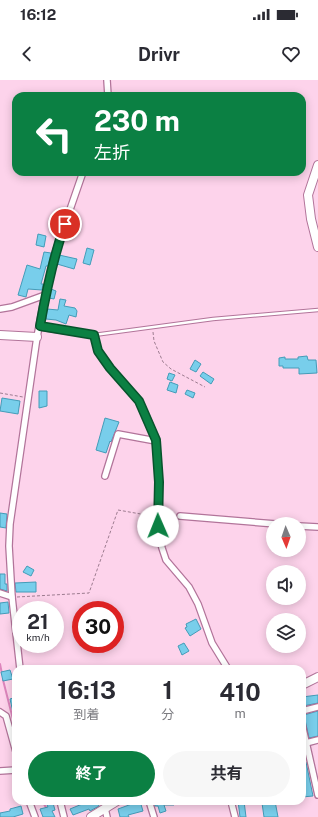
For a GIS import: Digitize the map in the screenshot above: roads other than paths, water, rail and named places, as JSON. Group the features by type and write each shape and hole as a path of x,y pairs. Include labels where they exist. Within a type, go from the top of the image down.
{"street":[{"path":"107,80 108,92"},
{"path":"318,166 308,195 318,246"},
{"path":"19,665 12,597 9,546 10,524 37,337 45,295 56,250 82,176"},
{"path":"0,309 12,307 45,295"},
{"path":"40,326 94,335 98,351 110,368 139,401 156,440 159,482 159,535 166,560 189,587 198,604 212,643 226,665"},
{"path":"0,335 37,337"},
{"path":"105,476 118,434 156,440"},
{"path":"180,516 266,523"},
{"path":"306,526 318,527"},
{"path":"0,593 12,597"},
{"path":"306,683 318,677"},
{"path":"306,710 318,707"},
{"path":"0,712 6,716 12,738"},
{"path":"318,740 306,743 318,796"},
{"path":"0,771 12,770"},
{"path":"30,805 35,817"},
{"path":"61,805 64,817"},
{"path":"91,817 110,805"},
{"path":"150,805 154,817"},
{"path":"232,805 235,817"},
{"path":"105,808 107,817"}],"lane":[{"path":"94,335 213,319 318,310"}],"waterway":[{"path":"0,664 2,674"},
{"path":"3,680 12,715"},
{"path":"44,805 47,809"}]}
